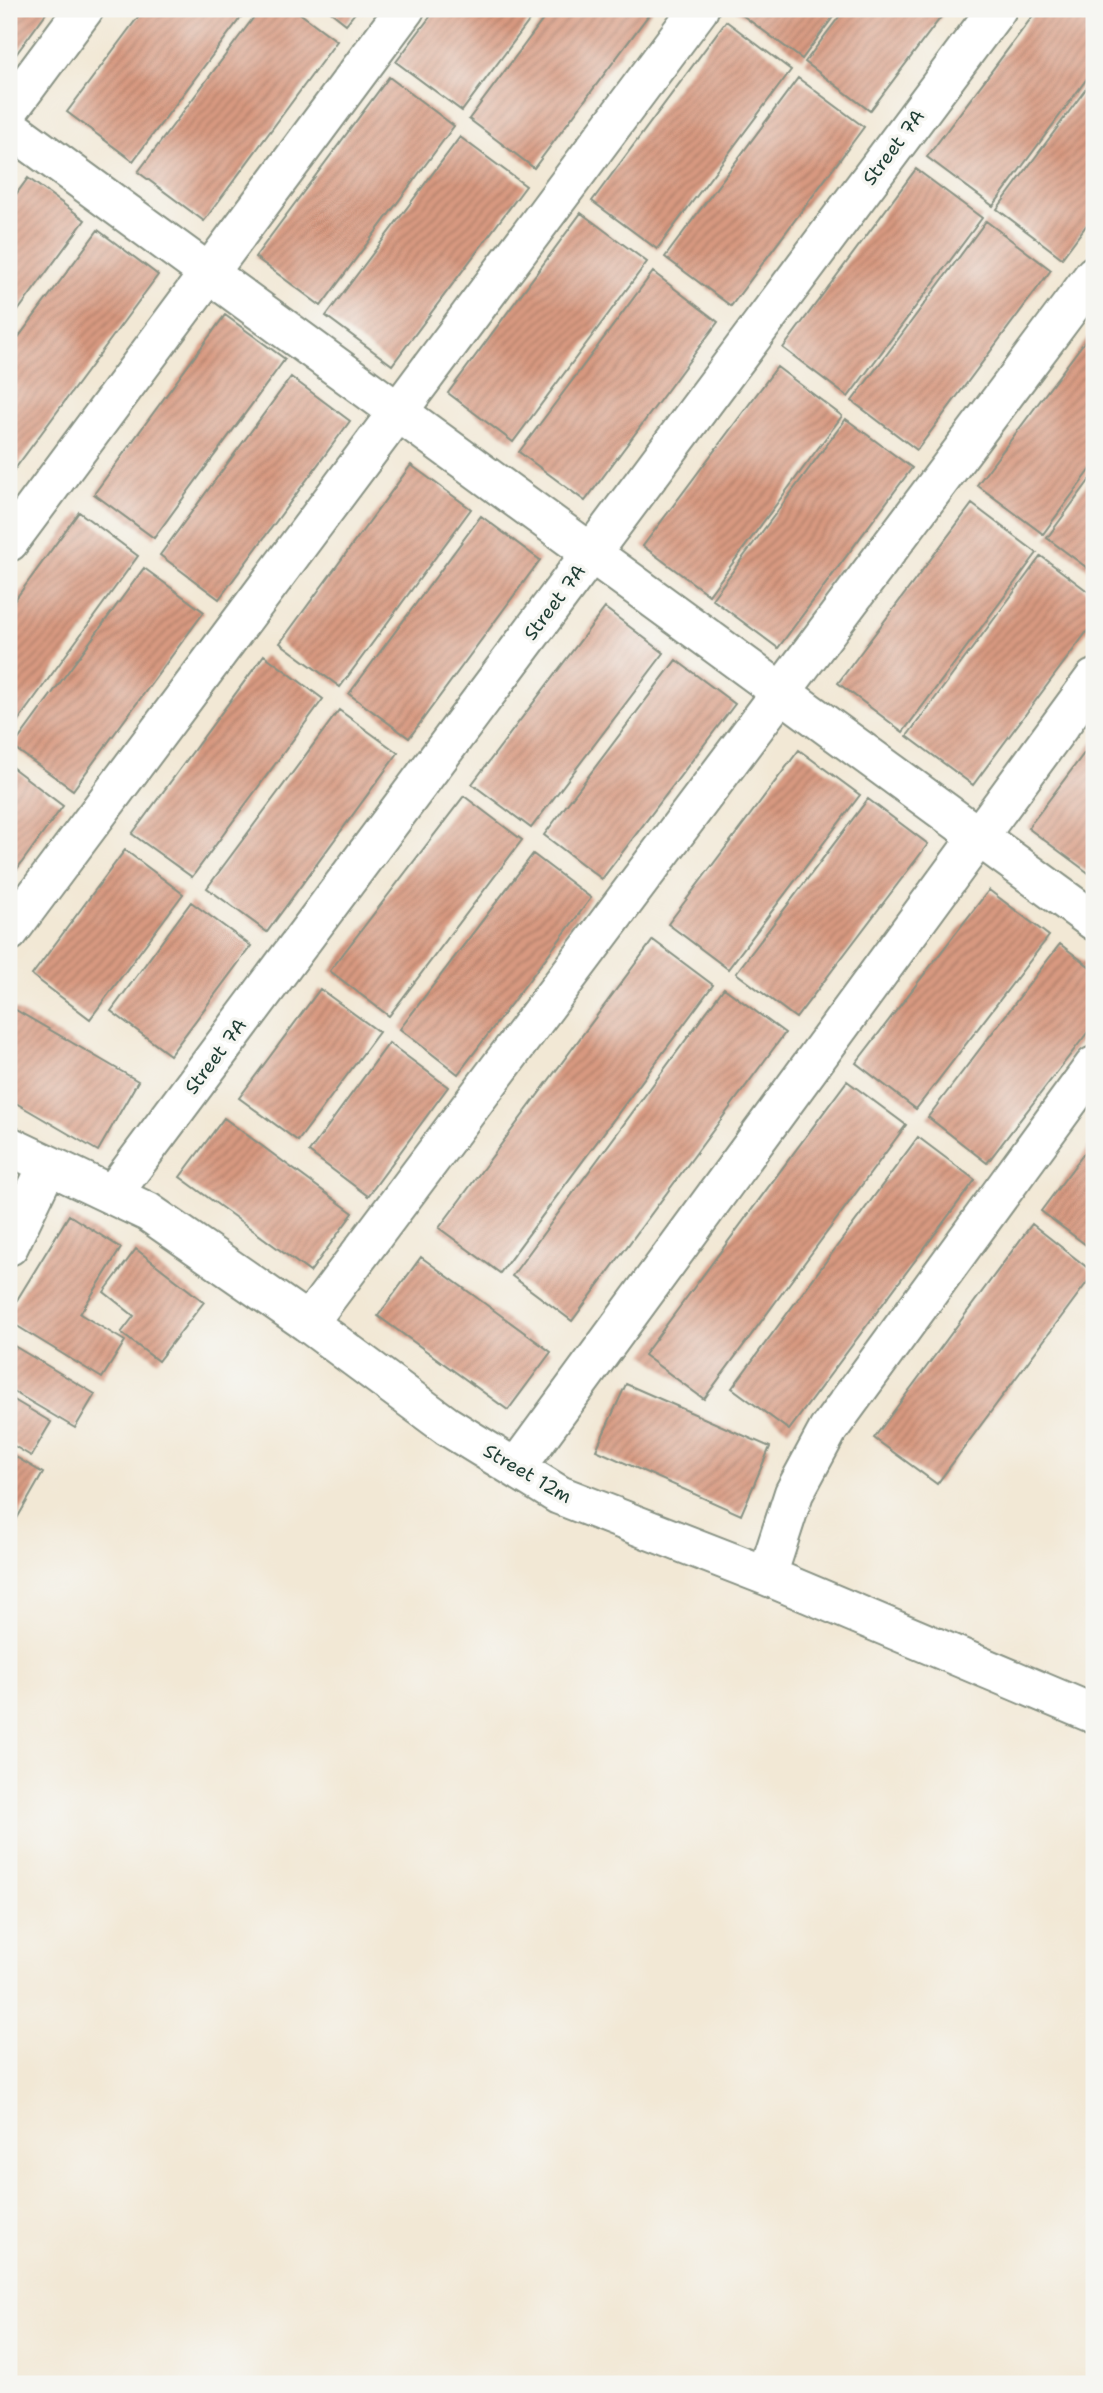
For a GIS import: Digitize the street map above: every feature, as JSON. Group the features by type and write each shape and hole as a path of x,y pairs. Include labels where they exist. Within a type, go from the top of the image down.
{"street":[{"path":"9,110 84,9"},
{"path":"9,542 405,9"},
{"path":"9,932 699,9"},
{"name":"Street 7A","path":"112,1195 997,9"},
{"path":"9,127 1094,921"},
{"path":"307,1323 1094,275"},
{"path":"516,1468 1094,679"},
{"path":"767,1576 794,1493 828,1430 1094,1066"},
{"name":"Street 12m","path":"9,1146 148,1212 307,1323 447,1426 559,1495 767,1576 1094,1714"},
{"path":"9,1246 48,1165"}],"building":[{"path":"9,9 49,9 9,64"},
{"path":"144,9 247,9 133,161 67,112"},
{"path":"260,9 294,9 337,41 204,221 138,172"},
{"path":"327,9 358,9 346,24"},
{"path":"436,9 538,9 462,111 396,62"},
{"path":"551,9 653,9 534,168 469,119"},
{"path":"734,9 839,9 802,59"},
{"path":"845,9 947,9 870,111 805,62"},
{"path":"1038,9 1094,9 1094,69 993,206 927,157"},
{"path":"726,21 791,70 657,249 592,201"},
{"path":"389,77 454,126 321,306 255,257"},
{"path":"798,78 864,127 731,306 665,257"},
{"path":"1094,78 1094,215 1062,258 997,209"},
{"path":"460,137 526,186 392,365 326,316"},
{"path":"916,169 982,218 848,397 783,348"},
{"path":"28,178 85,220 9,323 9,204"},
{"path":"581,213 647,262 513,442 448,393"},
{"path":"986,221 1051,270 917,450 852,401"},
{"path":"98,230 158,275 9,477 9,350"},
{"path":"653,272 718,322 585,501 519,452"},
{"path":"225,315 285,359 154,538 94,494"},
{"path":"1094,329 1094,465 1043,534 977,485"},
{"path":"777,367 842,416 709,595 643,546"},
{"path":"291,377 350,421 219,599 160,555"},
{"path":"846,419 912,468 778,648 712,599"},
{"path":"411,465 471,509 340,687 280,643"},
{"path":"1094,474 1094,573 1047,538"},
{"path":"972,504 1037,553 903,732 838,683"},
{"path":"79,512 138,556 9,733 9,608"},
{"path":"481,516 540,560 409,738 349,694"},
{"path":"1041,556 1094,596 1094,622 973,785 907,736"},
{"path":"144,568 204,612 73,790 13,747"},
{"path":"605,608 664,653 531,828 472,784"},
{"path":"264,655 323,699 192,877 132,834"},
{"path":"676,660 735,704 602,879 544,835"},
{"path":"339,710 398,753 267,932 207,888"},
{"path":"1094,740 1094,877 1028,828"},
{"path":"799,750 860,795 728,969 668,924"},
{"path":"9,765 63,806 9,880"},
{"path":"464,796 522,840 389,1016 330,971"},
{"path":"868,799 928,844 796,1018 736,973"},
{"path":"125,850 183,894 90,1019 32,975"},
{"path":"533,854 591,898 458,1074 400,1029"},
{"path":"989,890 1049,936 916,1109 856,1063"},
{"path":"191,902 251,946 170,1055 111,1011"},
{"path":"653,940 713,985 500,1273 439,1228"},
{"path":"1060,944 1094,970 1094,1024 987,1163 928,1117"},
{"path":"724,988 785,1033 572,1321 512,1276"},
{"path":"320,989 379,1032 298,1141 239,1098"},
{"path":"9,1006 138,1081 98,1151 9,1099"},
{"path":"389,1043 448,1087 368,1196 309,1152"},
{"path":"847,1081 906,1125 704,1399 644,1355"},
{"path":"224,1118 353,1213 310,1272 180,1177"},
{"path":"918,1137 975,1180 789,1430 732,1388"},
{"path":"1094,1140 1094,1251 1041,1211"},
{"path":"69,1215 121,1248 80,1314 125,1341 102,1378 9,1321 9,1313"},
{"path":"1032,1224 1094,1273 937,1484 874,1438"},
{"path":"136,1249 204,1302 158,1361 121,1333 134,1316 104,1292"},
{"path":"421,1257 551,1352 508,1410 378,1316"},
{"path":"9,1343 95,1394 75,1428 9,1389"},
{"path":"626,1384 770,1447 741,1515 596,1450"},
{"path":"9,1397 51,1422 31,1456 9,1443"},
{"path":"9,1453 43,1473 15,1522 9,1519"}]}
